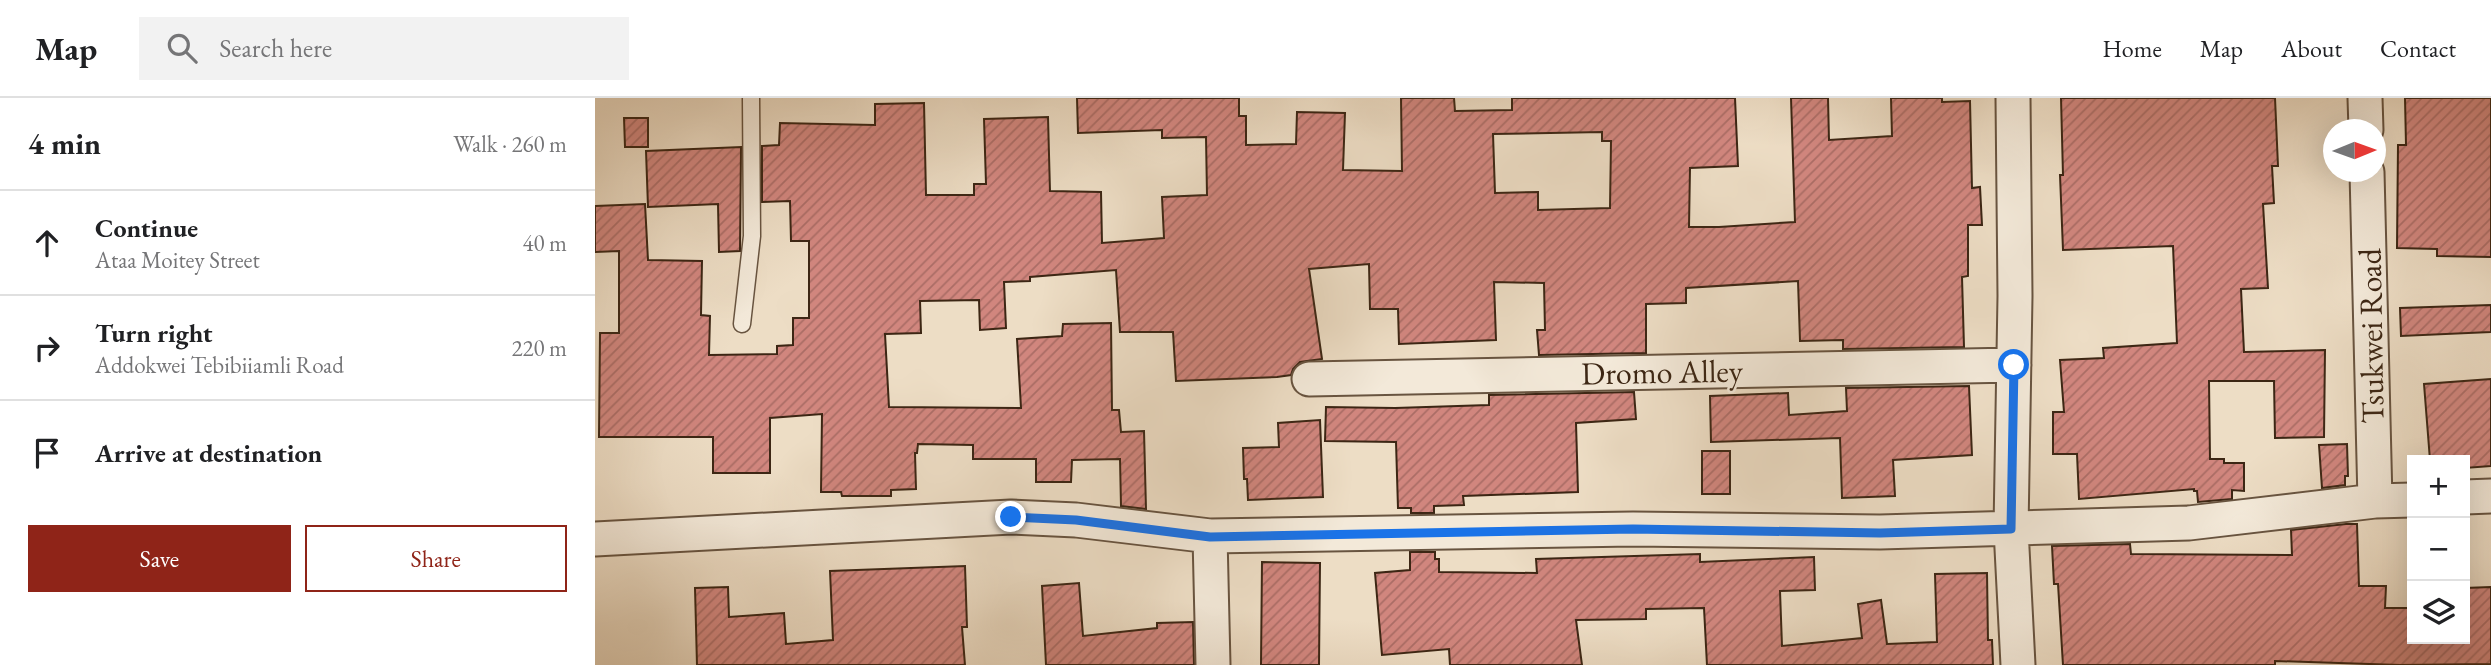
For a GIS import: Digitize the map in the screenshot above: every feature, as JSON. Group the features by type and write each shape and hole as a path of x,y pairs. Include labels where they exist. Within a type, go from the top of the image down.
{"street":[{"path":"2013,98 2014,365 2011,529 2018,665"},
{"path":"2365,98 2366,119"},
{"name":"Tsukwei Road","path":"2367,182 2375,501"},
{"name":"Dromo Alley","path":"1309,379 2014,365"},
{"path":"2470,497 2491,496"},
{"path":"595,539 1011,517 1076,520 1210,537 1633,529 1880,533 2189,523 2407,499"},
{"path":"1210,537 1213,665"}],"lane":[{"path":"742,324 752,236 751,98"}],"building":[{"path":"1077,98 1239,98 1239,116 1246,116 1246,145 1296,144 1297,112 1345,113 1343,170 1402,171 1401,98 1454,98 1455,111 1512,110 1512,98 1735,98 1738,166 1690,168 1689,227 1719,227 1795,222 1791,98 1828,98 1829,140 1892,136 1891,98 1970,101 1972,188 1980,187 1982,225 1968,225 1968,276 1962,277 1964,347 1843,349 1843,340 1800,341 1798,281 1686,288 1686,303 1646,304 1646,353 1539,355 1537,330 1545,330 1544,283 1494,282 1496,340 1399,344 1398,309 1370,309 1369,264 1309,269 1322,359 1300,362 1291,375 1176,381 1173,332 1120,332 1116,270 1030,277 1030,281 1004,282 1006,328 980,330 979,300 920,301 921,333 885,334 889,407 1021,408 1017,339 1062,336 1063,324 1111,323 1112,410 1119,410 1121,432 1144,431 1146,509 1121,506 1120,459 1072,460 1071,482 1036,482 1036,459 973,459 973,445 918,444 915,453 916,489 891,490 891,496 842,496 841,492 821,492 822,414 770,418 770,473 713,473 713,437 599,437 600,333 619,333 619,251 595,252 595,206 645,204 648,260 702,261 701,315 710,316 709,355 777,354 777,346 793,345 793,318 809,318 809,241 791,241 790,201 762,202 762,146 779,145 780,123 875,125 875,104 924,103 926,195 974,195 974,184 986,184 984,119 1048,117 1050,191 1101,192 1102,243 1164,238 1162,197 1207,195 1206,137 1162,138 1162,130 1078,133","holes":["1602,132 1602,141 1611,141 1610,208 1538,210 1538,192 1495,193 1493,134"]},
{"path":"2061,98 2275,98 2278,166 2272,166 2274,203 2263,204 2268,288 2241,289 2244,352 2325,350 2324,437 2275,438 2274,381 2209,381 2210,459 2224,459 2224,463 2244,463 2244,491 2232,490 2232,499 2198,502 2197,491 2194,489 2079,499 2077,454 2053,454 2053,412 2064,412 2060,360 2104,358 2103,348 2177,343 2173,246 2063,250"},
{"path":"2405,98 2491,98 2491,257 2437,256 2437,249 2397,248 2398,145 2406,145"},
{"path":"624,118 648,118 648,147 625,147"},
{"path":"741,147 740,251 719,252 718,204 648,207 646,151"},
{"path":"2491,305 2491,332 2401,336 2400,308"},
{"path":"2491,379 2491,466 2470,468 2470,455 2430,455 2424,384"},
{"path":"1969,386 1972,455 1893,460 1895,496 1842,498 1840,438 1711,442 1710,396 1788,393 1789,415 1847,411 1846,388"},
{"path":"1634,392 1636,419 1576,423 1578,492 1463,496 1464,505 1434,506 1434,513 1411,513 1411,508 1398,508 1396,442 1325,441 1326,407 1489,405 1489,395"},
{"path":"1320,420 1323,497 1248,500 1243,448 1279,447 1278,423"},
{"path":"2347,444 2348,476 2345,476 2345,485 2322,488 2319,445"},
{"path":"1702,451 1730,451 1730,494 1702,494"},
{"path":"2357,524 2359,586 2386,586 2385,608 2407,608 2407,644 2470,644 2470,588 2491,587 2491,664 2400,665 2275,661 2275,665 2063,665 2058,584 2054,584 2052,546 2130,544 2131,554 2292,555 2291,530"},
{"path":"1410,552 1435,552 1435,559 1439,559 1439,572 1537,573 1536,559 1700,554 1700,562 1814,557 1815,590 1780,591 1782,646 1862,638 1858,604 1881,600 1887,644 1937,642 1935,574 1987,573 1988,640 1992,640 1993,665 1707,665 1704,608 1646,609 1646,619 1576,620 1582,665 1450,665 1449,649 1382,655 1375,573 1410,570"},
{"path":"1262,562 1320,563 1319,665 1261,665"},
{"path":"965,566 967,627 962,627 965,665 697,665 695,588 728,587 729,617 784,613 786,644 833,640 830,571"},
{"path":"1079,583 1083,636 1157,628 1157,623 1193,622 1194,665 1046,665 1042,586"}],"route":[{"path":"1011,517 1076,520 1210,537 1633,529 1880,533 2011,529 2014,365"}]}
